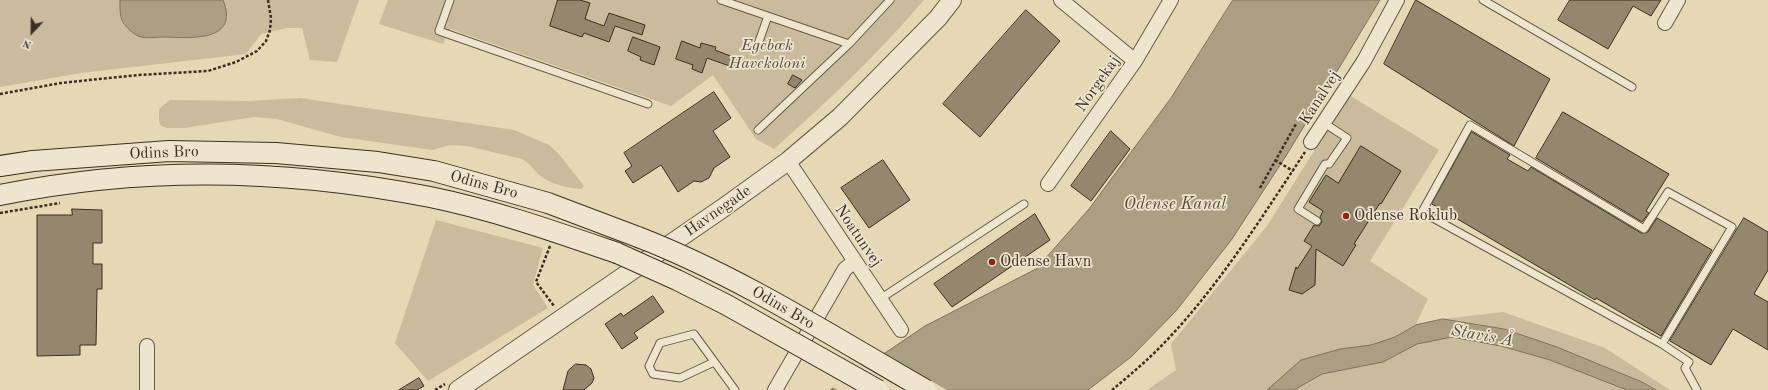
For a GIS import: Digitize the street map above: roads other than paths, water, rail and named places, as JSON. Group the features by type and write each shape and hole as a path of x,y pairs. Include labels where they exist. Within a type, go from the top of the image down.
{"main road":[{"name":"Odins Bro","path":"0,166 33,161 169,151 276,153 378,162 434,171 548,203 678,252 760,295 926,390"},
{"path":"0,180 99,156"},
{"name":"Odins Bro","path":"0,195 82,181 165,175 272,176 376,188 431,197 537,225 617,253 678,280 725,304 878,390"}],"street":[{"name":"Havnegade","path":"453,386 723,208 788,161 840,117 938,18 952,0"},
{"path":"1061,0 1135,61"},
{"name":"Norgekaj","path":"1048,184 1135,61 1171,0"},
{"name":"Kanalvej","path":"1311,142 1364,61 1397,0"},
{"path":"1665,23 1678,0"},
{"name":"Noatunvej","path":"788,161 901,330"},
{"path":"775,390 845,269 855,261"},
{"path":"147,346 147,390"}],"lane":[{"path":"450,0 439,31 648,104"},
{"path":"721,0 849,44"},
{"path":"758,130 849,44 890,0"},
{"path":"1483,0 1632,86"},
{"path":"757,47 768,16"},
{"path":"1317,221 1298,209 1325,164 1329,164 1347,138 1324,123"},
{"path":"1662,344 1732,227 1668,192 1644,229 1470,125 1422,212 1662,344 1689,362 1685,368 1697,390"},
{"path":"880,299 1024,204"},
{"path":"714,362 680,378 653,374 649,366 660,343 694,334 735,390"}],"water":[{"path":"120,0 223,0 226,14 225,24 219,30 210,35 199,37 141,37 128,29 122,21 120,14"},
{"name":"Odense Kanal","path":"1233,0 1380,0 1286,156 1232,239 1176,311 1131,357 1088,390 830,390 925,326 1036,269 1089,209 1171,98"},
{"name":"Stavis Å","path":"1443,319 1504,329 1557,347 1642,382 1656,390 1627,390 1550,360 1501,346 1452,337 1417,344 1383,362 1322,374 1294,390 1267,390 1301,360 1340,349 1371,345 1395,337 1416,325"}],"place":[{"name":"Odense Roklub","path":"1346,216"},
{"name":"Odense Havn","path":"992,262"}],"park label":[{"name":"Egebæk Havekoloni","path":"767,55"}]}
